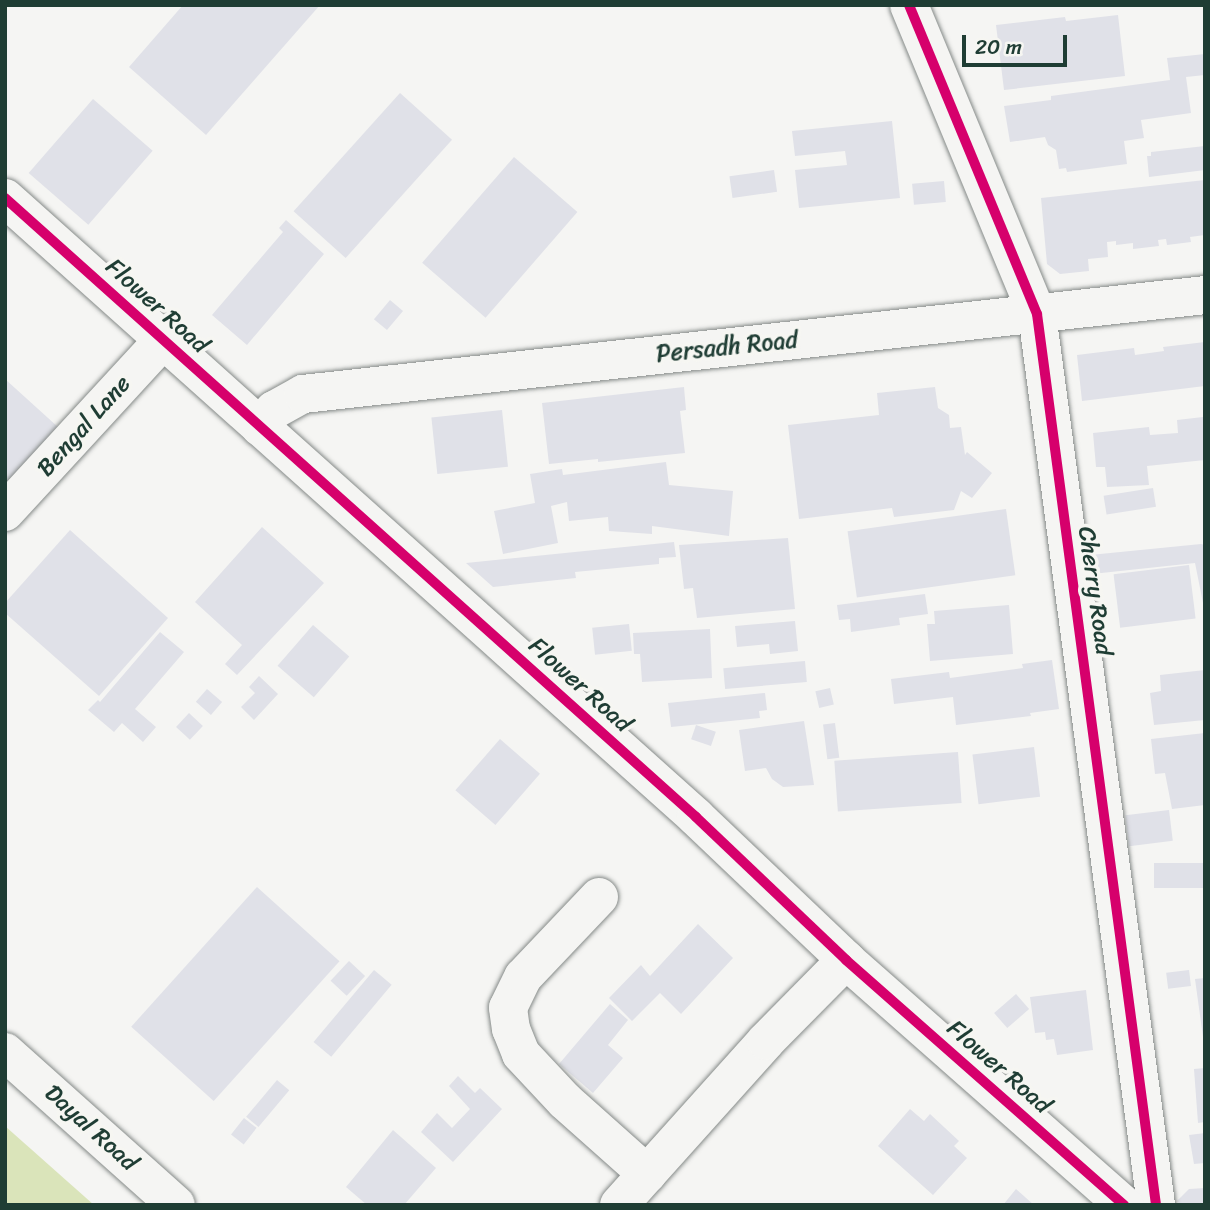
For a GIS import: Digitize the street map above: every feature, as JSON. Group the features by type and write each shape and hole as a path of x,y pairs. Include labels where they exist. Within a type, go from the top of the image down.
{"street":[{"name":"Cherry Road","path":"909,5 1037,314 1156,1205"},
{"name":"Flower Road","path":"5,198 696,817 846,960 1124,1205"},
{"name":"Persadh Road","path":"260,426 274,410 303,394 1205,295"},
{"name":"Bengal Lane","path":"5,512 163,340"},
{"path":"599,897 523,977 508,1008 511,1029 521,1054 565,1101 647,1174"},
{"path":"619,1205 766,1041 846,960"},
{"name":"Dayal Road","path":"5,1052 176,1205"}],"green space":[{"path":"5,1126 94,1205 5,1205"}],"building":[{"path":"183,5 320,5 206,135 129,67"},
{"path":"1118,15 1125,76 1004,90 996,25 1065,17 1066,21"},
{"path":"1205,54 1205,75 1186,77 1191,113 1141,120 1144,138 1124,141 1127,164 1067,172 1066,168 1059,169 1056,150 1048,145 1045,137 1010,142 1004,106 1051,100 1051,96 1170,80 1167,58"},
{"path":"400,93 452,140 346,258 294,211"},
{"path":"93,99 153,151 88,225 29,173"},
{"path":"892,121 900,198 799,208 795,170 847,165 845,151 795,156 792,131"},
{"path":"1205,146 1205,170 1149,177 1147,156 1151,156 1151,152"},
{"path":"514,157 577,212 486,318 422,263"},
{"path":"774,170 777,192 732,198 729,176"},
{"path":"1205,180 1205,235 1190,237 1191,242 1167,245 1166,239 1158,240 1159,246 1133,249 1133,243 1116,245 1116,241 1107,242 1108,257 1088,259 1089,271 1060,274 1047,264 1041,198"},
{"path":"944,181 946,202 914,205 912,184"},
{"path":"286,220 324,254 247,345 212,315 283,232 279,228"},
{"path":"390,300 403,311 387,330 374,319"},
{"path":"1205,342 1205,386 1082,401 1077,355 1134,348 1135,355 1164,351 1163,347"},
{"path":"5,379 58,427 5,485"},
{"path":"684,387 686,410 680,411 685,453 549,464 542,403"},
{"path":"935,387 938,408 949,415 950,428 961,427 965,455 967,452 992,473 972,498 961,491 954,510 894,517 892,508 799,519 788,425 879,415 877,393"},
{"path":"502,410 508,467 437,474 431,417"},
{"path":"1203,417 1205,460 1147,466 1149,485 1107,487 1105,467 1096,467 1093,433 1149,427 1150,435 1178,433 1177,420"},
{"path":"666,462 669,485 733,491 729,536 652,526 652,534 609,531 608,517 569,521 567,502 551,506 558,543 503,554 494,511 535,503 530,474 562,469 563,475"},
{"path":"1153,488 1156,507 1107,515 1104,496"},
{"path":"1006,509 1015,575 857,598 848,531"},
{"path":"262,527 324,583 237,675 225,664 242,645 195,602"},
{"path":"70,530 168,618 99,696 5,613 5,603"},
{"path":"788,538 795,609 697,618 693,588 684,589 679,545"},
{"path":"674,542 676,557 659,558 659,564 575,572 576,578 493,587 466,563"},
{"path":"1205,545 1205,613 1195,563 1092,574 1090,555"},
{"path":"1189,565 1196,619 1120,628 1114,574"},
{"path":"925,594 928,614 899,618 900,625 851,632 850,619 839,620 837,605"},
{"path":"1009,605 1013,654 930,661 927,624 935,624 934,611"},
{"path":"795,621 798,651 770,654 769,644 737,647 735,626"},
{"path":"629,624 632,651 595,655 592,628"},
{"path":"313,625 349,656 314,697 278,666"},
{"path":"710,629 712,678 642,682 640,654 634,654 633,633"},
{"path":"160,632 184,652 135,709 156,727 143,742 122,723 114,732 88,710 98,700 100,702"},
{"path":"1052,660 1059,709 1030,713 1031,716 956,725 953,697 894,704 891,679 949,672 950,678 1023,668 1022,664"},
{"path":"805,661 807,682 725,689 723,668"},
{"path":"1205,670 1205,720 1154,725 1150,693 1161,691 1160,675"},
{"path":"259,676 278,694 254,720 241,707 255,693 249,687"},
{"path":"830,688 834,705 819,708 815,691"},
{"path":"207,689 222,702 211,715 196,702"},
{"path":"765,693 767,710 759,711 760,718 671,727 668,703"},
{"path":"189,713 203,726 190,740 176,727"},
{"path":"804,721 814,785 783,787 772,779 766,768 745,771 739,730"},
{"path":"835,723 839,758 827,759 823,724"},
{"path":"696,725 716,732 711,746 691,739"},
{"path":"1205,733 1205,805 1172,809 1165,773 1155,774 1151,739"},
{"path":"500,739 540,774 495,825 455,790"},
{"path":"1034,747 1040,797 979,804 972,755"},
{"path":"958,752 962,803 838,812 834,761"},
{"path":"1169,810 1173,841 1129,846 1125,815"},
{"path":"1154,863 1205,863 1205,888 1154,888"},
{"path":"257,887 339,961 214,1101 131,1027"},
{"path":"698,924 733,958 681,1014 660,993 632,1021 609,998 641,965 650,976"},
{"path":"349,961 365,976 347,996 331,981"},
{"path":"374,970 392,985 331,1057 314,1042"},
{"path":"1189,970 1191,986 1168,989 1166,973"},
{"path":"1205,978 1205,1037 1203,1037 1195,979"},
{"path":"1086,990 1093,1050 1057,1055 1054,1039 1046,1040 1045,1032 1035,1033 1030,997"},
{"path":"1016,994 1029,1009 1007,1028 994,1013"},
{"path":"610,1004 628,1020 608,1045 623,1058 593,1093 559,1064"},
{"path":"1205,1068 1205,1122 1198,1123 1194,1069"},
{"path":"458,1076 475,1093 480,1088 502,1109 453,1162 421,1132 437,1113 452,1128 470,1109 449,1086"},
{"path":"277,1080 289,1090 258,1127 246,1117"},
{"path":"910,1109 924,1121 930,1114 959,1141 954,1146 967,1158 933,1195 878,1146"},
{"path":"244,1118 257,1128 244,1144 231,1135"},
{"path":"393,1130 436,1168 404,1205 367,1205 346,1187"},
{"path":"1205,1133 1205,1163 1194,1164 1189,1135"},
{"path":"1205,1188 1205,1205 1181,1205 1177,1201 1189,1189"},
{"path":"1016,1189 1034,1205 1003,1205"}],"cycle path":[{"path":"909,5 1037,314 1156,1205"},
{"path":"5,198 696,817 846,960 1124,1205"}]}
